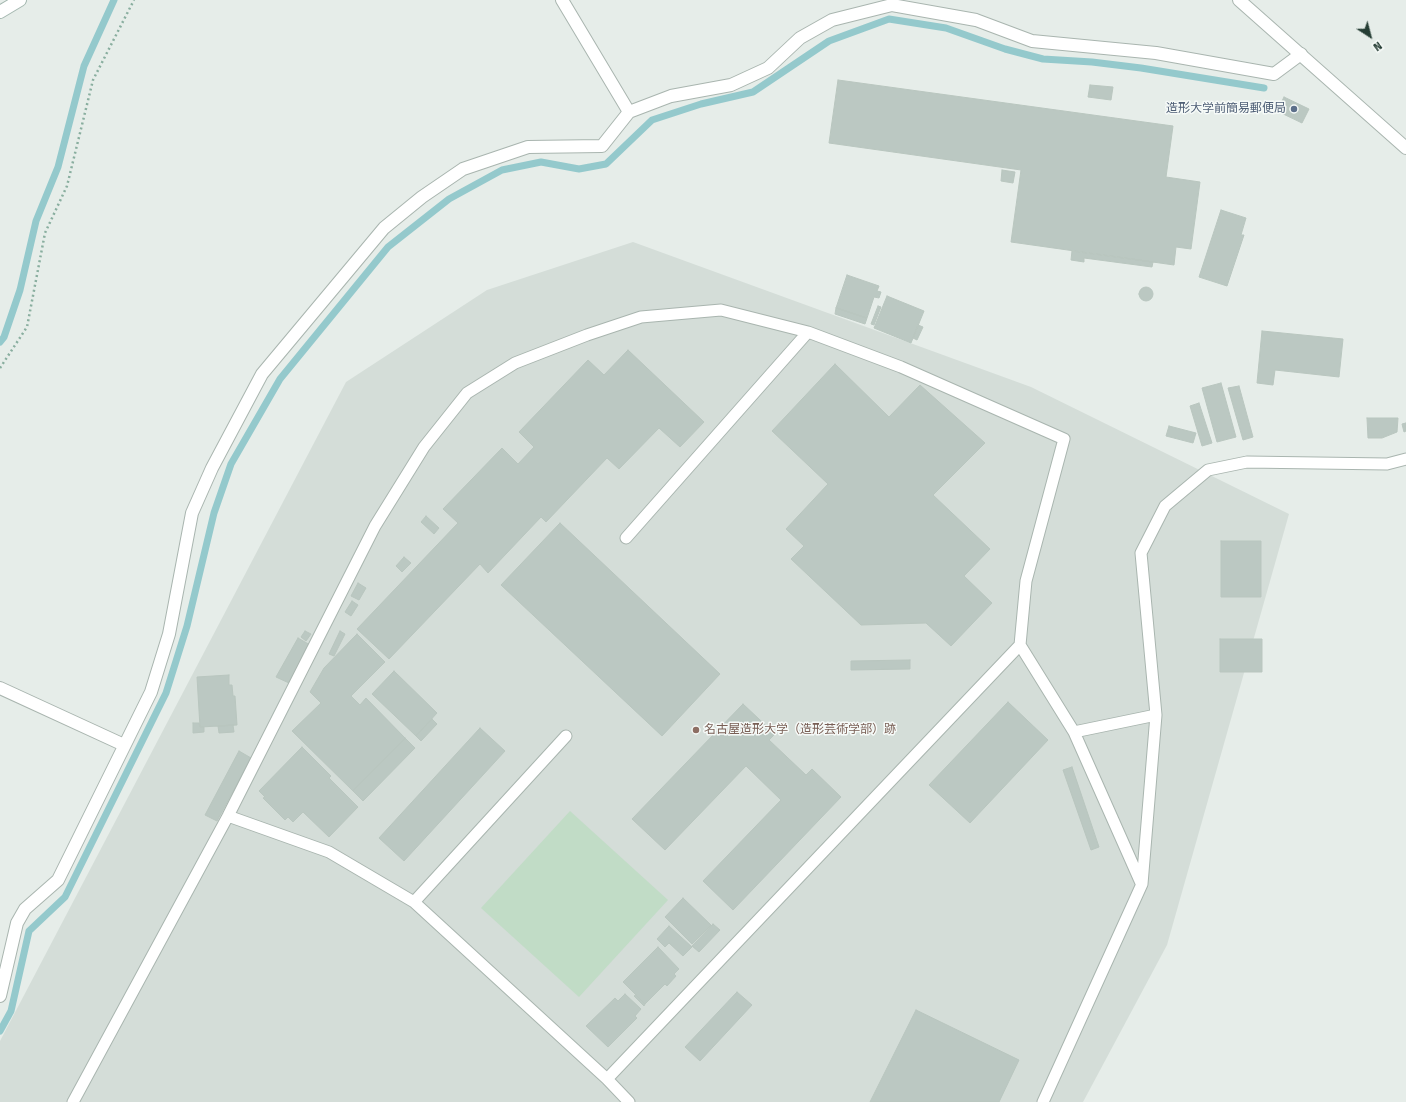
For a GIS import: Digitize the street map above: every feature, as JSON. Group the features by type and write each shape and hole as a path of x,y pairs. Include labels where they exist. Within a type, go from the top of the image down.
{"street":[{"path":"0,12 20,0"},
{"path":"562,0 629,112"},
{"path":"1239,0 1406,148"},
{"path":"0,996 17,923 25,908 58,880 151,692 169,634 192,513 212,468 262,374 384,228 422,197 462,169 528,147 602,146 629,112 671,96 730,85 768,68 800,38 832,20 892,5 976,20 1032,41 1156,53 1274,74 1300,54"},
{"path":"0,688 124,745"}],"lane":[{"path":"73,1102 228,816 375,526 424,446 467,394 515,363 587,335 641,317 721,310 808,332 901,366 1064,439 1026,581 1020,646 1074,732 1142,884"},
{"path":"626,538 808,332"},
{"path":"1044,1102 1142,884 1156,715 1141,554 1165,506 1208,470 1247,462 1387,464 1406,459"},
{"path":"607,1079 1020,646"},
{"path":"1074,732 1156,715"},
{"path":"414,902 566,736"},
{"path":"228,816 329,852 414,902 607,1079 629,1102"}],"path":[{"path":"0,368 27,327 45,233 67,186 93,80 134,0"}],"shaded area":[{"name":"名古屋造形大学（造形芸術学部）跡","path":"633,242 1031,387 1289,514 1167,945 1083,1102 0,1102 0,1041 346,382 487,290"}],"green space":[{"path":"570,811 668,900 579,997 481,908"}],"building":[{"path":"838,80 1173,126 1166,177 1200,182 1191,249 1176,247 1174,265 1011,242 1021,170 829,143"},
{"path":"1090,85 1113,87 1111,100 1088,97"},
{"path":"1284,97 1309,109 1302,123 1277,111"},
{"path":"1002,170 1015,172 1013,183 1001,181"},
{"path":"1221,210 1246,218 1241,235 1244,235 1227,286 1199,277"},
{"path":"1072,251 1153,262 1152,267 1084,258 1084,262 1071,260"},
{"path":"847,275 879,286 877,291 881,292 879,298 874,297 867,318 836,308"},
{"path":"1146,287 1151,289 1153,294 1151,299 1146,301 1141,299 1139,294 1141,289"},
{"path":"887,296 924,311 911,343 874,328"},
{"path":"878,306 881,307 874,325 871,324"},
{"path":"836,308 867,318 865,324 835,314"},
{"path":"918,325 923,327 917,340 913,338"},
{"path":"1262,331 1343,339 1339,377 1275,370 1273,385 1257,383"},
{"path":"628,350 704,422 680,447 659,428 619,469 607,458 546,522 541,517 488,573 480,564 389,659 357,629 458,523 443,509 502,448 518,464 534,447 519,432 588,360 604,375"},
{"path":"835,364 889,417 920,385 985,443 933,495 990,549 964,576 992,603 951,646 926,623 861,625 791,559 804,546 786,529 828,484 772,431"},
{"path":"1221,383 1236,437 1217,442 1202,388"},
{"path":"1239,386 1253,437 1243,440 1228,388"},
{"path":"1199,403 1212,443 1202,446 1190,406"},
{"path":"1367,418 1398,418 1397,432 1382,438 1368,438"},
{"path":"1406,423 1406,431 1404,432 1402,424"},
{"path":"1169,426 1196,433 1193,443 1166,436"},
{"path":"426,516 439,528 434,534 421,522"},
{"path":"560,523 720,674 662,736 501,585"},
{"path":"1221,541 1261,541 1261,597 1221,597"},
{"path":"404,557 411,563 402,572 396,566"},
{"path":"358,583 366,588 359,600 351,596"},
{"path":"352,601 358,605 351,616 345,612"},
{"path":"305,631 311,634 306,641 301,637"},
{"path":"340,631 345,634 334,656 329,654"},
{"path":"357,634 385,662 351,696 360,705 366,698 405,738 353,791 292,731 321,703 310,692 324,668"},
{"path":"298,638 310,645 289,683 276,677"},
{"path":"1220,639 1262,639 1262,672 1220,672"},
{"path":"910,660 910,669 851,670 851,661"},
{"path":"394,671 437,713 416,736 372,694"},
{"path":"229,675 229,685 232,685 233,696 235,696 237,725 200,727 197,677"},
{"path":"1008,702 1048,740 970,823 929,785"},
{"path":"743,704 775,734 769,740 806,775 812,769 841,797 733,910 703,881 781,800 746,766 665,850 632,819"},
{"path":"432,719 437,724 421,741 416,736"},
{"path":"193,723 199,723 200,727 204,727 204,732 193,733"},
{"path":"233,725 234,732 219,733 218,726"},
{"path":"480,728 505,751 404,861 379,838"},
{"path":"405,738 415,748 363,801 353,791"},
{"path":"302,747 331,776 329,778 358,807 329,837 303,812 293,822 288,817 285,820 263,798 265,797 259,791"},
{"path":"239,751 251,758 217,821 205,815"},
{"path":"1072,767 1099,847 1091,850 1063,770"},
{"path":"683,898 711,925 692,944 665,917"},
{"path":"713,924 720,930 699,952 692,946"},
{"path":"669,926 692,947 683,956 669,943 665,947 657,939"},
{"path":"658,947 679,969 674,974 676,976 667,986 665,984 645,1004 623,982"},
{"path":"737,992 752,1005 700,1061 685,1047"},
{"path":"625,994 641,1009 635,1016 637,1018 608,1047 586,1026 615,998 618,1001"},
{"path":"636,995 645,1004 644,1006 634,996"},
{"path":"916,1010 1019,1060 999,1102 870,1102"}],"waterway":[{"path":"0,342 4,337 20,290 36,221 58,167 84,66 114,0"},
{"path":"0,1031 11,1011 29,931 65,897 166,693 187,626 214,513 231,464 280,379 388,247 449,199 502,170 541,162 579,169 606,164 652,120 701,104 753,92 829,41 889,19 946,28 1005,49 1043,59 1092,62 1141,68 1264,88"}],"place":[{"name":"造形大学前簡易郵便局","path":"1294,109"},
{"name":"名古屋造形大学（造形芸術学部）跡","path":"696,730"}]}
